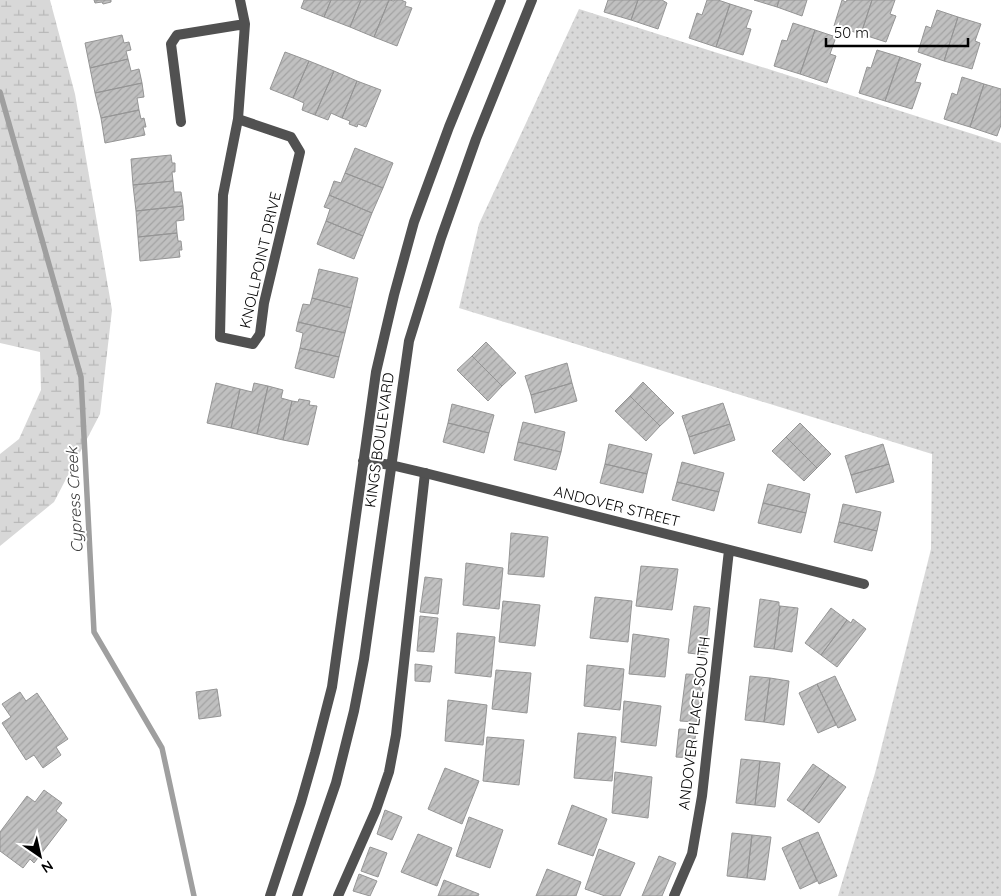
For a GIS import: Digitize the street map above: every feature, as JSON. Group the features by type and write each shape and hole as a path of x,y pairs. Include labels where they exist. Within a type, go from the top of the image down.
{"street":[{"name":"KNOLLPOINT DRIVE","path":"238,119 291,137 300,152 264,303 260,334 253,344 220,337 223,195 238,119 245,24 240,0"},
{"name":"KINGS BOULEVARD","path":"270,896 304,794 332,688 376,372 414,222 449,127 501,0"},
{"name":"KINGS BOULEVARD","path":"297,896 336,783 354,711 364,658 408,341 441,238 476,139 532,0"},
{"path":"180,122 171,44 177,35 245,24"},
{"name":"ANDOVER STREET","path":"363,461 425,473 864,584"},
{"path":"338,896 376,810 389,772 396,735 425,473"},
{"name":"ANDOVER PLACE SOUTH","path":"674,896 692,854 702,796 728,550"}],"green space":[{"path":"0,0 50,0 75,94 112,310 100,414 54,502 0,546 0,454 19,439 41,390 40,352 0,343"},
{"path":"579,9 1001,143 1001,896 838,896 875,773 931,549 932,454 459,308 479,224"}],"building":[{"path":"94,0 111,0 111,2 103,4 102,2 95,3"},
{"path":"304,0 331,0 324,17 301,8"},
{"path":"331,0 361,0 350,27 324,17"},
{"path":"361,0 389,0 374,37 350,27"},
{"path":"389,0 401,0 406,2 405,6 412,8 397,46 374,37"},
{"path":"608,0 638,0 631,20 604,12"},
{"path":"638,0 662,0 667,3 658,29 631,20"},
{"path":"707,0 718,0 730,4 716,47 689,38 697,13 702,15"},
{"path":"754,0 779,0 777,7"},
{"path":"779,0 807,0 802,16 777,7"},
{"path":"842,0 846,2 847,0 872,0 861,34 834,26"},
{"path":"872,0 895,0 890,14 896,16 886,42 861,34"},
{"path":"730,4 752,11 746,28 751,29 743,55 716,47"},
{"path":"937,10 958,17 944,61 918,52 926,26 931,28"},
{"path":"958,17 981,24 975,41 980,43 972,69 944,61"},
{"path":"793,23 815,30 800,74 774,66 782,40 787,41"},
{"path":"815,30 836,37 830,54 836,56 827,83 800,74"},
{"path":"122,35 124,43 129,42 131,50 126,51 128,59 90,68 85,43"},
{"path":"877,50 900,57 885,101 859,93 867,67 871,68"},
{"path":"285,52 309,61 293,98 270,89"},
{"path":"900,57 921,64 915,82 921,83 912,109 885,101"},
{"path":"128,59 131,71 139,69 142,83 95,93 90,68"},
{"path":"309,61 334,71 315,115 302,110 304,103 293,98"},
{"path":"334,71 357,81 342,118 331,113 328,120 315,115"},
{"path":"962,77 984,84 970,127 944,119 952,93 957,95"},
{"path":"357,81 381,90 366,127 358,124 357,127 349,124 350,121 342,118"},
{"path":"142,83 144,97 137,98 139,110 101,118 95,93"},
{"path":"984,84 1001,89 1001,125 997,136 970,127"},
{"path":"139,110 141,119 144,118 146,127 143,127 145,135 105,143 101,118"},
{"path":"355,148 393,163 383,188 345,173"},
{"path":"171,155 172,163 175,163 175,172 172,172 173,181 133,185 131,159"},
{"path":"345,173 383,188 372,213 329,195 334,181 341,183"},
{"path":"173,181 174,192 181,192 183,206 136,211 133,185"},
{"path":"329,195 372,213 363,236 326,221 330,209 324,207"},
{"path":"183,206 184,220 176,221 177,233 138,237 136,211"},
{"path":"326,221 363,236 354,259 317,244"},
{"path":"177,233 178,241 181,241 182,250 179,250 180,257 140,261 138,237"},
{"path":"319,269 358,278 351,308 312,298"},
{"path":"312,298 351,308 345,333 298,322 303,304 310,305"},
{"path":"298,322 345,333 339,357 300,348 303,333 296,331"},
{"path":"486,342 516,373 502,386 472,356"},
{"path":"300,348 339,357 334,378 295,368"},
{"path":"472,356 502,386 488,401 457,370"},
{"path":"567,363 572,383 531,395 525,376"},
{"path":"643,382 674,413 660,426 630,396"},
{"path":"216,383 240,389 231,428 207,423"},
{"path":"254,383 268,386 257,434 231,428 240,389 252,392"},
{"path":"572,383 577,401 535,413 531,395"},
{"path":"268,386 283,390 281,398 292,401 283,440 257,434"},
{"path":"630,396 660,426 646,441 615,411"},
{"path":"299,399 310,401 309,405 317,406 308,445 283,440 292,401 298,402"},
{"path":"723,403 730,424 689,437 682,416"},
{"path":"452,404 494,415 489,433 448,423"},
{"path":"523,422 565,432 561,452 518,442"},
{"path":"448,423 489,433 484,453 443,442"},
{"path":"800,423 831,454 817,468 786,437"},
{"path":"730,424 735,440 694,454 689,437"},
{"path":"786,437 817,468 804,481 772,451"},
{"path":"518,442 561,452 556,470 514,460"},
{"path":"609,444 652,454 647,474 605,464"},
{"path":"883,444 889,464 851,475 845,456"},
{"path":"682,462 724,473 719,492 677,482"},
{"path":"605,464 647,474 643,493 600,483"},
{"path":"889,464 894,482 856,493 851,475"},
{"path":"677,482 719,492 714,511 672,500"},
{"path":"768,484 810,494 806,513 763,503"},
{"path":"763,503 806,513 801,533 758,523"},
{"path":"843,504 881,512 877,531 839,522"},
{"path":"839,522 877,531 872,551 834,542"},
{"path":"511,533 548,537 544,577 508,574"},
{"path":"466,563 503,568 499,609 463,605"},
{"path":"641,566 678,569 672,610 636,606"},
{"path":"425,577 442,579 438,614 420,612"},
{"path":"595,597 632,601 628,642 590,638"},
{"path":"760,599 779,602 774,649 754,647"},
{"path":"503,601 540,605 535,646 499,642"},
{"path":"694,606 710,608 705,655 688,653"},
{"path":"780,606 798,608 792,652 774,649"},
{"path":"831,608 847,620 821,655 805,643"},
{"path":"420,616 438,618 434,652 417,651"},
{"path":"853,619 866,629 837,667 821,655 847,620 851,623"},
{"path":"457,633 495,637 491,677 455,673"},
{"path":"633,634 669,639 665,677 629,674"},
{"path":"415,664 432,666 430,682 415,681"},
{"path":"587,665 624,669 620,710 584,706"},
{"path":"496,670 531,673 527,713 492,709"},
{"path":"686,674 703,675 697,722 680,721"},
{"path":"750,676 770,678 764,722 745,720"},
{"path":"835,676 856,720 838,728 817,684"},
{"path":"770,678 789,681 784,725 764,722"},
{"path":"817,684 836,725 818,733 799,693"},
{"path":"217,689 221,716 199,719 196,692"},
{"path":"20,692 26,701 37,693 68,739 56,747 61,755 43,768 34,755 26,760 2,723 11,717 2,704"},
{"path":"448,700 487,705 483,745 445,741"},
{"path":"624,701 661,706 656,746 621,742"},
{"path":"679,729 696,730 693,758 676,757"},
{"path":"578,733 616,737 612,781 574,778"},
{"path":"487,737 524,740 519,785 483,781"},
{"path":"741,759 760,761 755,805 736,803"},
{"path":"760,761 780,763 775,807 755,805"},
{"path":"813,764 829,775 803,811 787,800"},
{"path":"445,768 479,781 462,824 428,809"},
{"path":"615,772 652,777 648,818 612,813"},
{"path":"829,775 846,787 819,823 803,811"},
{"path":"44,790 62,803 56,811 67,820 34,863 30,859 23,868 0,851 0,832 27,796 35,802"},
{"path":"572,805 607,819 593,856 558,844"},
{"path":"385,810 402,817 392,840 377,834"},
{"path":"469,817 503,830 490,868 456,856"},
{"path":"818,832 837,876 819,884 799,840"},
{"path":"732,833 752,835 747,878 727,876"},
{"path":"418,834 452,848 437,886 401,872"},
{"path":"752,835 771,837 765,880 747,878"},
{"path":"799,840 817,881 800,889 782,848"},
{"path":"370,847 387,853 378,877 361,871"},
{"path":"599,849 635,863 620,896 605,896 585,889"},
{"path":"659,856 676,863 662,896 642,896"},
{"path":"547,869 581,882 576,896 536,896"},
{"path":"359,874 377,881 370,896 353,891"},
{"path":"444,880 479,894 478,896 438,896"}],"waterway":[{"name":"Cypress Creek","path":"0,92 81,377 94,632 162,748 194,896"}]}
